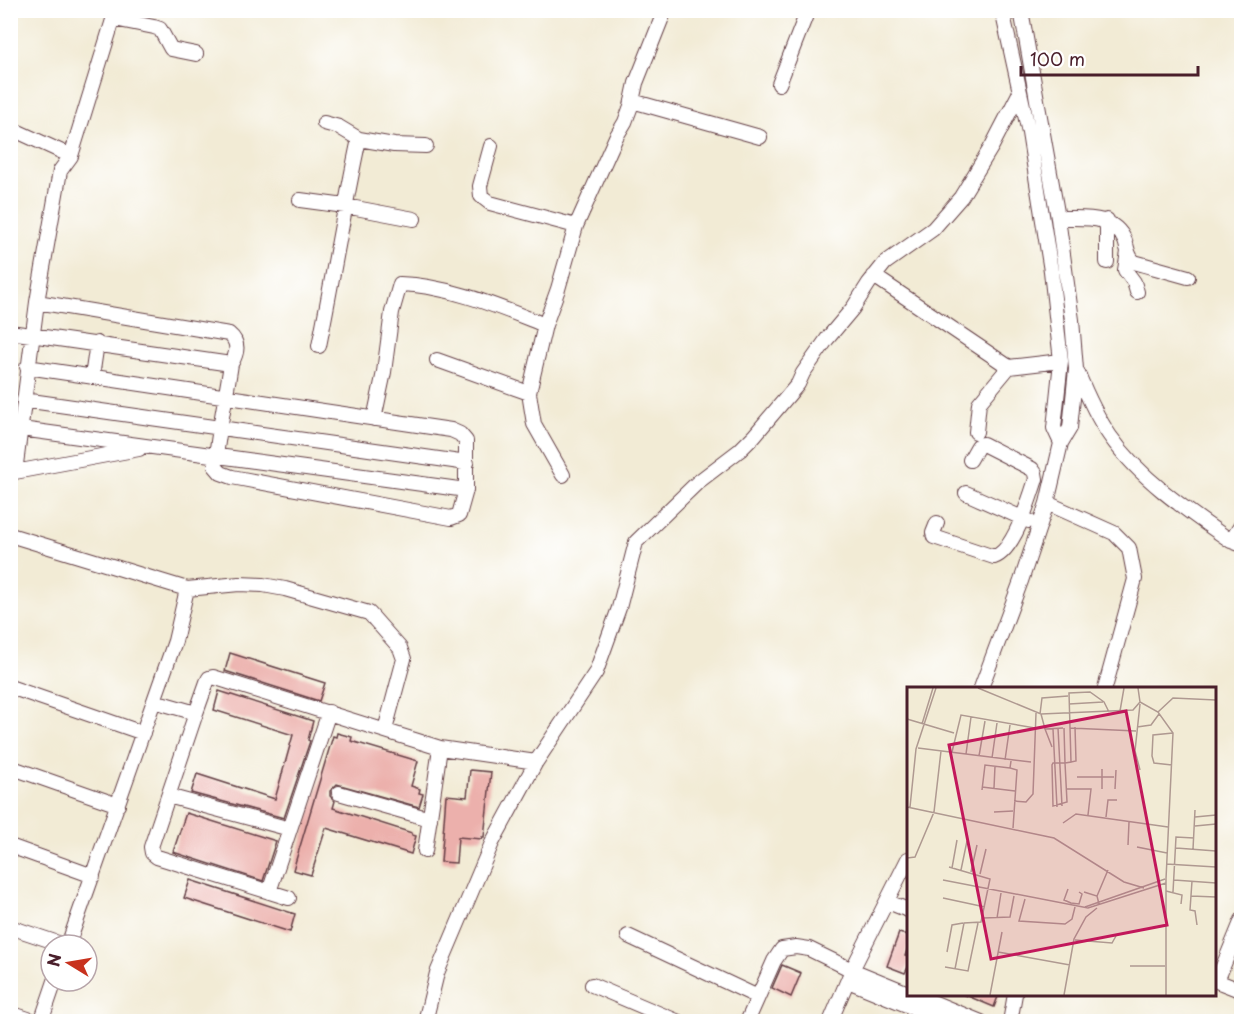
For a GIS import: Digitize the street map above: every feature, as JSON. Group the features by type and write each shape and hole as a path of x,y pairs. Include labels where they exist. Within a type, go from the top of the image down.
{"street":[{"path":"563,475 534,424 529,393 545,325 576,226 625,122 636,82 664,10"},
{"path":"779,84 808,10"},
{"path":"1002,10 1029,133 1051,271 1061,361 1054,428 1061,443"},
{"path":"981,687 1040,525 1061,443 1070,428 1076,369 1072,320 1058,218 1021,10"},
{"path":"154,447 13,473 21,429 37,302 60,171 71,156 115,15 160,29 171,49 196,54"},
{"path":"425,1022 437,973 492,843 536,762 596,672 619,608 636,542 698,482 740,450 754,436 798,384 827,339 853,308 885,263 933,229 961,197 993,146 1020,92"},
{"path":"632,101 760,137"},
{"path":"324,123 359,139 394,145 426,146"},
{"path":"10,128 71,156"},
{"path":"319,346 359,139"},
{"path":"491,146 480,186 482,196 490,203 576,226"},
{"path":"300,200 414,219"},
{"path":"1058,218 1107,220 1119,231 1134,262 1188,277"},
{"path":"1107,220 1107,262"},
{"path":"1128,252 1125,270 1134,282 1137,292"},
{"path":"874,276 1010,367 1061,361"},
{"path":"374,419 384,372 392,312 400,284 432,287 495,305 545,325"},
{"path":"27,367 226,398 451,430 460,434 466,441 466,490 459,515 451,518 232,477 221,473 215,466 220,428 226,398 231,364 237,348 233,337 229,334 37,302"},
{"path":"10,332 231,364"},
{"path":"92,377 97,343"},
{"path":"437,360 529,393"},
{"path":"976,432 979,402 1010,367"},
{"path":"1076,369 1095,411 1119,448 1174,501 1236,543 1242,524"},
{"path":"24,400 467,463"},
{"path":"21,429 466,490"},
{"path":"937,523 933,533 934,537 994,557 1004,551 1022,518 1036,479 1035,473 983,444 978,446 970,460"},
{"path":"966,493 1040,525"},
{"path":"1047,503 1113,533 1129,548 1135,579 1105,687"},
{"path":"10,535 187,589 239,584 264,585 369,613 400,648 404,660 385,730"},
{"path":"71,933 93,876 175,641 187,589"},
{"path":"289,898 157,857 152,853 151,847 209,678 213,677 329,712 440,748 536,762"},
{"path":"10,687 143,733"},
{"path":"154,701 196,713"},
{"path":"269,891 329,712"},
{"path":"425,851 440,748"},
{"path":"10,767 118,805"},
{"path":"339,793 430,819"},
{"path":"168,795 290,829"},
{"path":"10,846 93,876"},
{"path":"830,1022 850,975 907,863"},
{"path":"888,902 907,909"},
{"path":"1242,920 1216,981 1242,991"},
{"path":"10,927 39,936"},
{"path":"628,936 758,997"},
{"path":"747,1022 774,961 782,949 796,947 809,949 850,975 947,1017 981,1022"},
{"path":"850,975 907,992"},
{"path":"592,985 679,1022"},
{"path":"10,1013 39,1022 50,993"},
{"path":"916,996 947,1017"},
{"path":"1010,1022 1016,996"}],"building":[{"path":"230,653 325,683 319,701 225,671"},
{"path":"219,691 313,721 308,740 310,741 284,818 191,793 197,774 275,799 293,735 214,710"},
{"path":"337,733 352,737 351,741 418,761 411,786 420,789 419,793 423,794 419,807 337,784 330,791 330,796 335,801 333,808 416,836 411,854 326,828 311,875 293,870 333,736 336,737"},
{"path":"470,770 491,772 484,837 482,839 458,837 456,863 441,862 446,795 467,797"},
{"path":"186,813 276,841 263,881 173,852"},
{"path":"190,880 295,914 290,932 184,898"},
{"path":"899,933 907,935 905,973 887,966"},
{"path":"782,965 801,973 791,997 772,988"},
{"path":"968,996 998,996 994,1007"}]}
